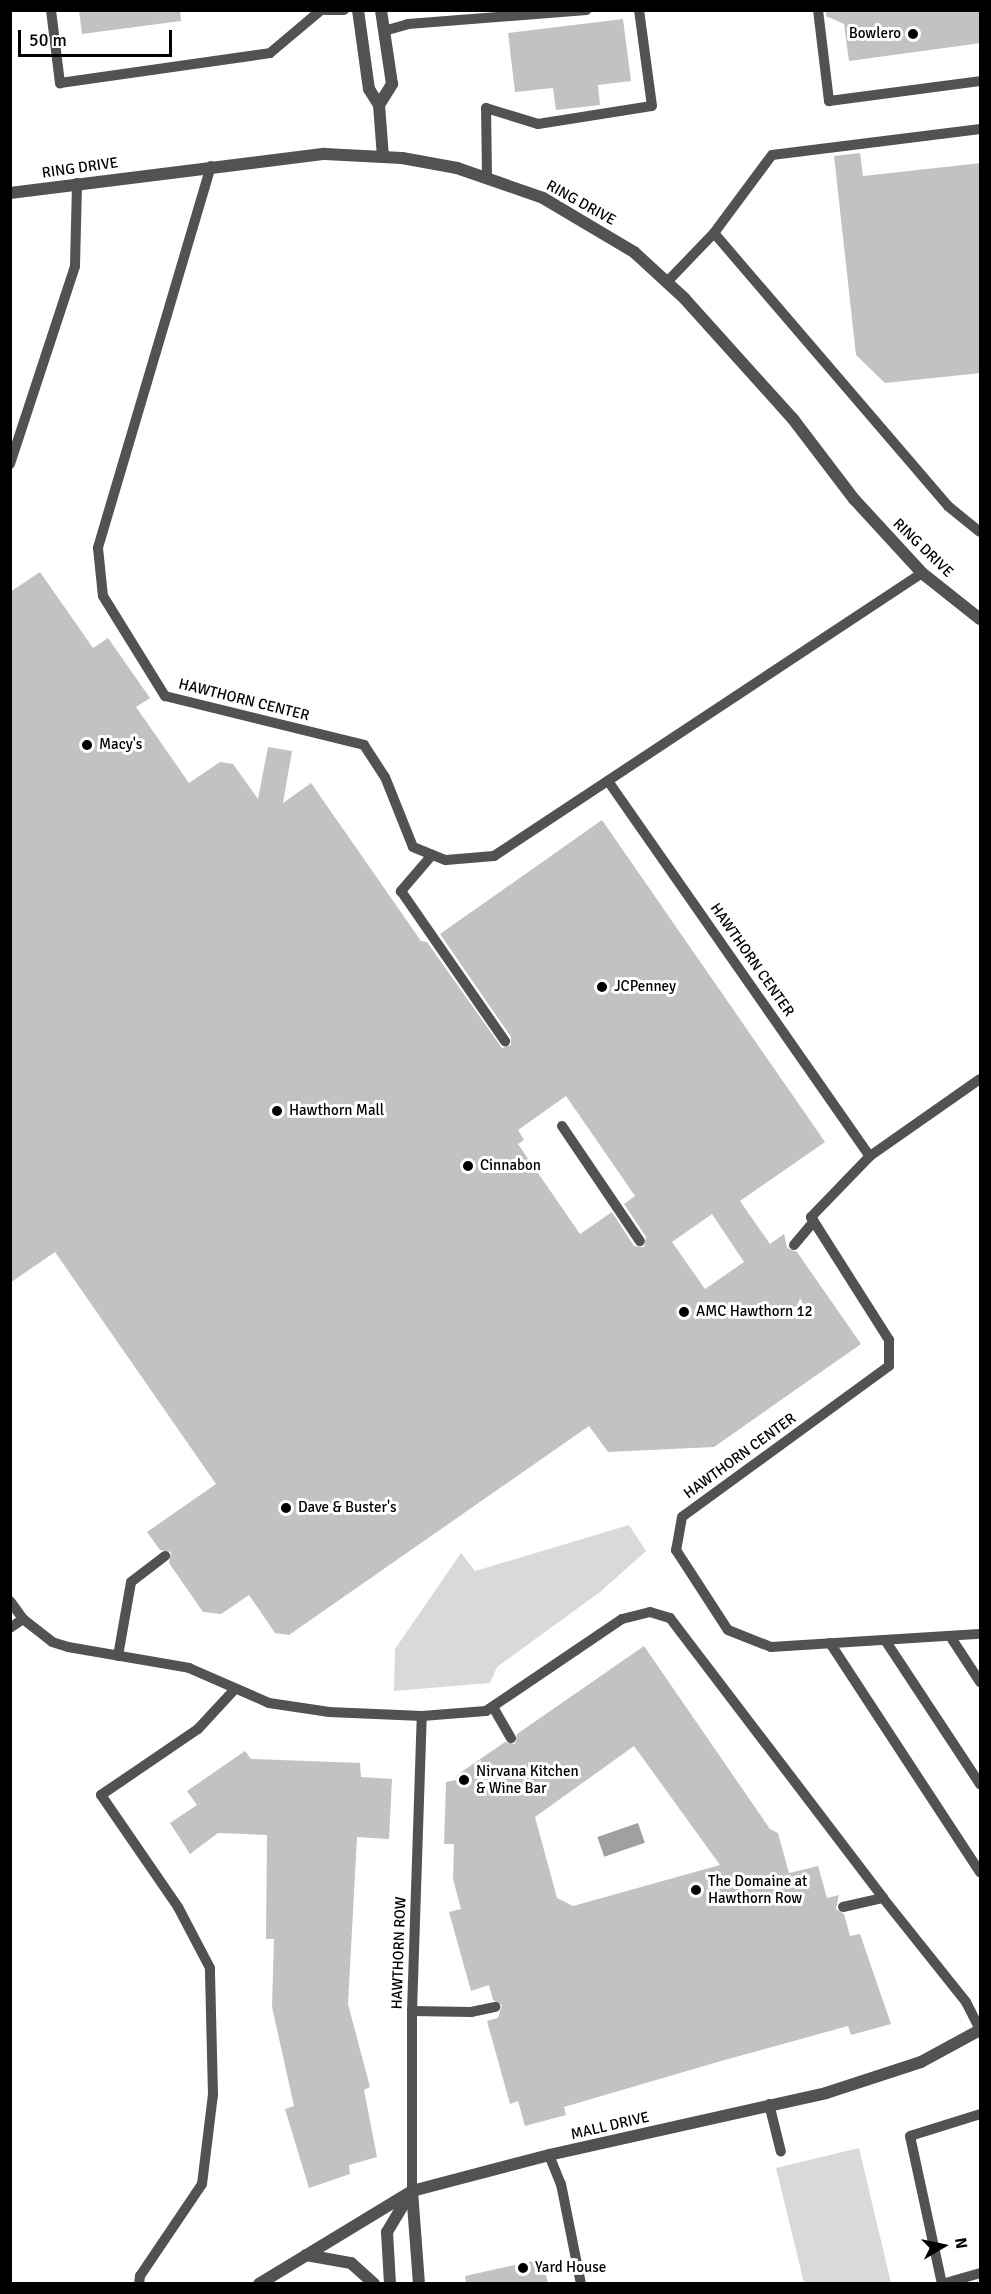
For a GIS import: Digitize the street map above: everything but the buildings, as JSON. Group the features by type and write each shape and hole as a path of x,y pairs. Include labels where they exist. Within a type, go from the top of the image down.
{"street":[{"path":"358,10 369,89 379,105 383,157"},
{"path":"379,105 392,84 381,10"},
{"name":"RING DRIVE","path":"10,193 211,166 325,154 383,157 487,176 580,218 634,252 723,337 854,499 922,573 981,619"},
{"name":"MALL DRIVE","path":"259,2283 412,2191 549,2155 826,2093 921,2062 981,2029"},
{"path":"390,2283 387,2232 412,2191"},
{"path":"412,2191 419,2283"},
{"path":"306,2255 351,2263 374,2283"}],"lane":[{"path":"51,10 60,83 270,54 323,10 344,10"},
{"path":"384,32 408,24 586,10"},
{"path":"487,176 486,108 538,124 652,106 639,10"},
{"path":"818,10 829,101 981,81"},
{"path":"667,282 714,233 772,155 981,129"},
{"name":"HAWTHORN CENTER","path":"211,166 98,548 103,596 165,696 364,745 386,777 413,847 446,860 495,856 922,573"},
{"path":"10,464 75,266 76,183"},
{"path":"714,233 932,489 981,532"},
{"name":"HAWTHORN CENTER","path":"608,781 870,1156"},
{"path":"432,855 401,891 505,1041"},
{"path":"794,1245 814,1221 811,1217 870,1156 981,1079"},
{"path":"562,1126 640,1241"},
{"name":"HAWTHORN CENTER","path":"814,1221 889,1340 889,1366 682,1517 676,1550 728,1630 771,1647 981,1634"},
{"path":"118,1656 131,1582 165,1556"},
{"path":"10,1601 23,1619 52,1642 189,1668 234,1690 269,1703 329,1712 422,1716 486,1711 622,1619 650,1612 670,1618 883,1898 966,2002 981,2029"},
{"path":"10,1628 23,1619"},
{"path":"950,1636 981,1682"},
{"path":"885,1640 981,1784"},
{"path":"830,1643 981,1872"},
{"path":"140,2283 140,2276 202,2184 213,2094 210,1968 178,1907 101,1795 198,1729 234,1690"},
{"path":"494,1707 511,1738"},
{"name":"HAWTHORN ROW","path":"412,2191 412,2011 422,1716"},
{"path":"843,1907 883,1898"},
{"path":"412,2011 471,2012 495,2007"},
{"path":"769,2104 781,2152"},
{"path":"981,2114 910,2136 942,2283 981,2273"},
{"path":"549,2155 561,2184 581,2283"}],"shaded area":[{"path":"629,1525 646,1551 600,1592 497,1667 490,1683 394,1691 395,1649 461,1553 475,1571"},
{"path":"638,1823 645,1843 604,1857 597,1837"},
{"path":"859,2148 891,2283 804,2283 776,2168"}],"place":[{"name":"Bowlero","path":"913,34"},
{"name":"Macy's","path":"87,745"},
{"name":"JCPenney","path":"602,987"},
{"name":"Hawthorn Mall","path":"277,1111"},
{"name":"Cinnabon","path":"468,1166"},
{"name":"AMC Hawthorn 12","path":"684,1312"},
{"name":"Dave & Buster's","path":"286,1508"},
{"name":"Nirvana Kitchen & Wine Bar","path":"464,1780"},
{"name":"The Domaine at Hawthorn Row","path":"696,1890"},
{"name":"Yard House","path":"523,2268"}]}
